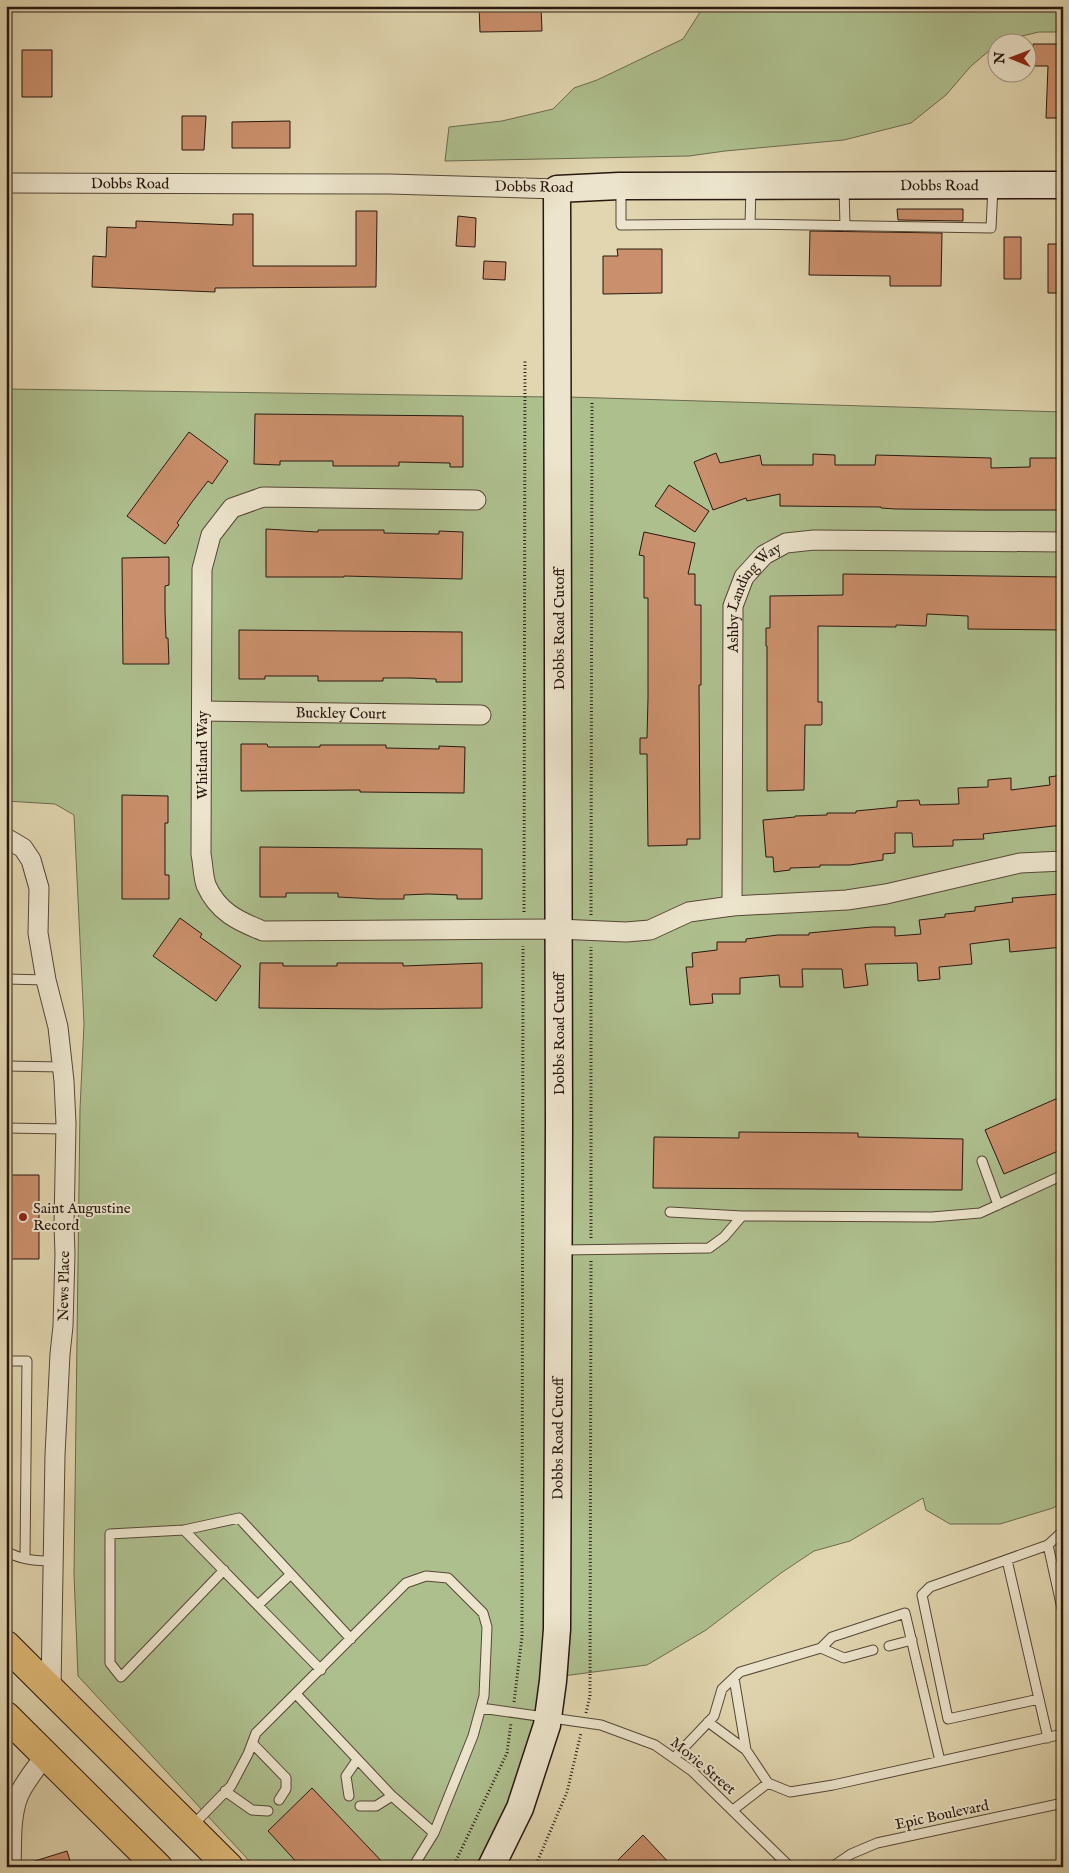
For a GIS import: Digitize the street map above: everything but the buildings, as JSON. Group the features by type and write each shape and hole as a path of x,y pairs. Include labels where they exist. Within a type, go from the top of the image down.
{"highway":[{"path":"6,1645 229,1867"},
{"path":"6,1716 158,1867"}],"street":[{"name":"Dobbs Road","path":"6,183 389,184 557,189 621,186 1063,185"},
{"name":"Dobbs Road Cutoff","path":"491,1867 520,1808 537,1758 548,1718 558,1629 559,345 557,189"},
{"name":"Whitland Way","path":"476,500 263,497 232,508 211,534 202,569 201,854 206,884 217,904 235,920 263,931 558,928"},
{"name":"Ashby Landing Way","path":"732,906 733,606 744,577 764,555 786,543 814,540 1063,542"},
{"name":"Buckley Court","path":"202,711 480,714"},
{"name":"News Place","path":"6,838 23,848 31,860 39,888 38,933 46,980 58,1028 66,1129 63,1326 56,1437 51,1689"},
{"path":"558,928 626,932 650,930 688,912 732,906 847,900 886,894 1020,863 1063,861"},
{"path":"11,1867 14,1810 18,1797 31,1774 46,1755"}],"lane":[{"path":"750,224 751,185"},
{"path":"844,185 845,226"},
{"path":"621,186 621,225 750,224 991,228 993,185"},
{"path":"6,980 46,980"},
{"path":"6,1066 62,1067"},
{"path":"6,1128 66,1129"},
{"path":"982,1161 998,1205"},
{"path":"670,1212 742,1216 932,1217 980,1213 1063,1175"},
{"path":"558,1250 709,1248 724,1237 742,1216"},
{"path":"6,1361 27,1361 25,1558"},
{"path":"224,1570 122,1677 110,1663 110,1534 184,1530 239,1518 351,1639"},
{"path":"184,1530 321,1670"},
{"path":"1039,1699 948,1719 922,1595 930,1587 1048,1545 1063,1531"},
{"path":"1048,1545 1063,1613"},
{"path":"6,1551 12,1555 25,1558 53,1561"},
{"path":"1007,1560 1048,1738"},
{"path":"258,1605 291,1574"},
{"path":"190,1828 226,1791 240,1770 256,1733 406,1583 426,1576 448,1578 483,1613 487,1628 484,1696 474,1736 434,1833 413,1867"},
{"path":"674,1758 714,1716 722,1689 740,1672 821,1648 832,1637 905,1613 940,1761"},
{"path":"889,1646 912,1640"},
{"path":"821,1648 844,1658 873,1650"},
{"path":"734,1678 746,1750"},
{"path":"296,1694 392,1796 434,1833"},
{"name":"Movie Street","path":"480,1708 601,1725 655,1745 692,1771 790,1867"},
{"path":"708,1722 746,1750 768,1784 790,1792 833,1785 1063,1734"},
{"path":"252,1743 286,1778 286,1789 279,1800"},
{"path":"349,1796 346,1776 357,1760"},
{"path":"733,1810 768,1784"},
{"path":"226,1791 252,1810 268,1811"},
{"path":"360,1806 376,1806 392,1796"},
{"name":"Epic Boulevard","path":"832,1867 851,1854 877,1844 1063,1803"}],"path":[{"path":"453,1867 507,1753 522,1637 525,360"},
{"path":"535,1867 568,1792 590,1696 592,402"}],"green space":[{"path":"704,6 1063,6 1063,32 986,32 986,53 971,66 946,95 911,123 844,140 689,156 445,161 449,127 502,121 553,109 574,88 597,80 683,39"},
{"path":"6,389 550,397 544,1681 520,1781 481,1867 255,1867 78,1676 74,1574 80,1109 84,1024 74,815 55,804 6,801"},
{"path":"568,397 1063,412 1063,1502 1053,1508 1000,1524 950,1524 926,1510 923,1498 850,1541 814,1551 781,1573 706,1630 647,1665 563,1676"}],"place":[{"name":"Saint Augustine Record","path":"23,1217"}]}
